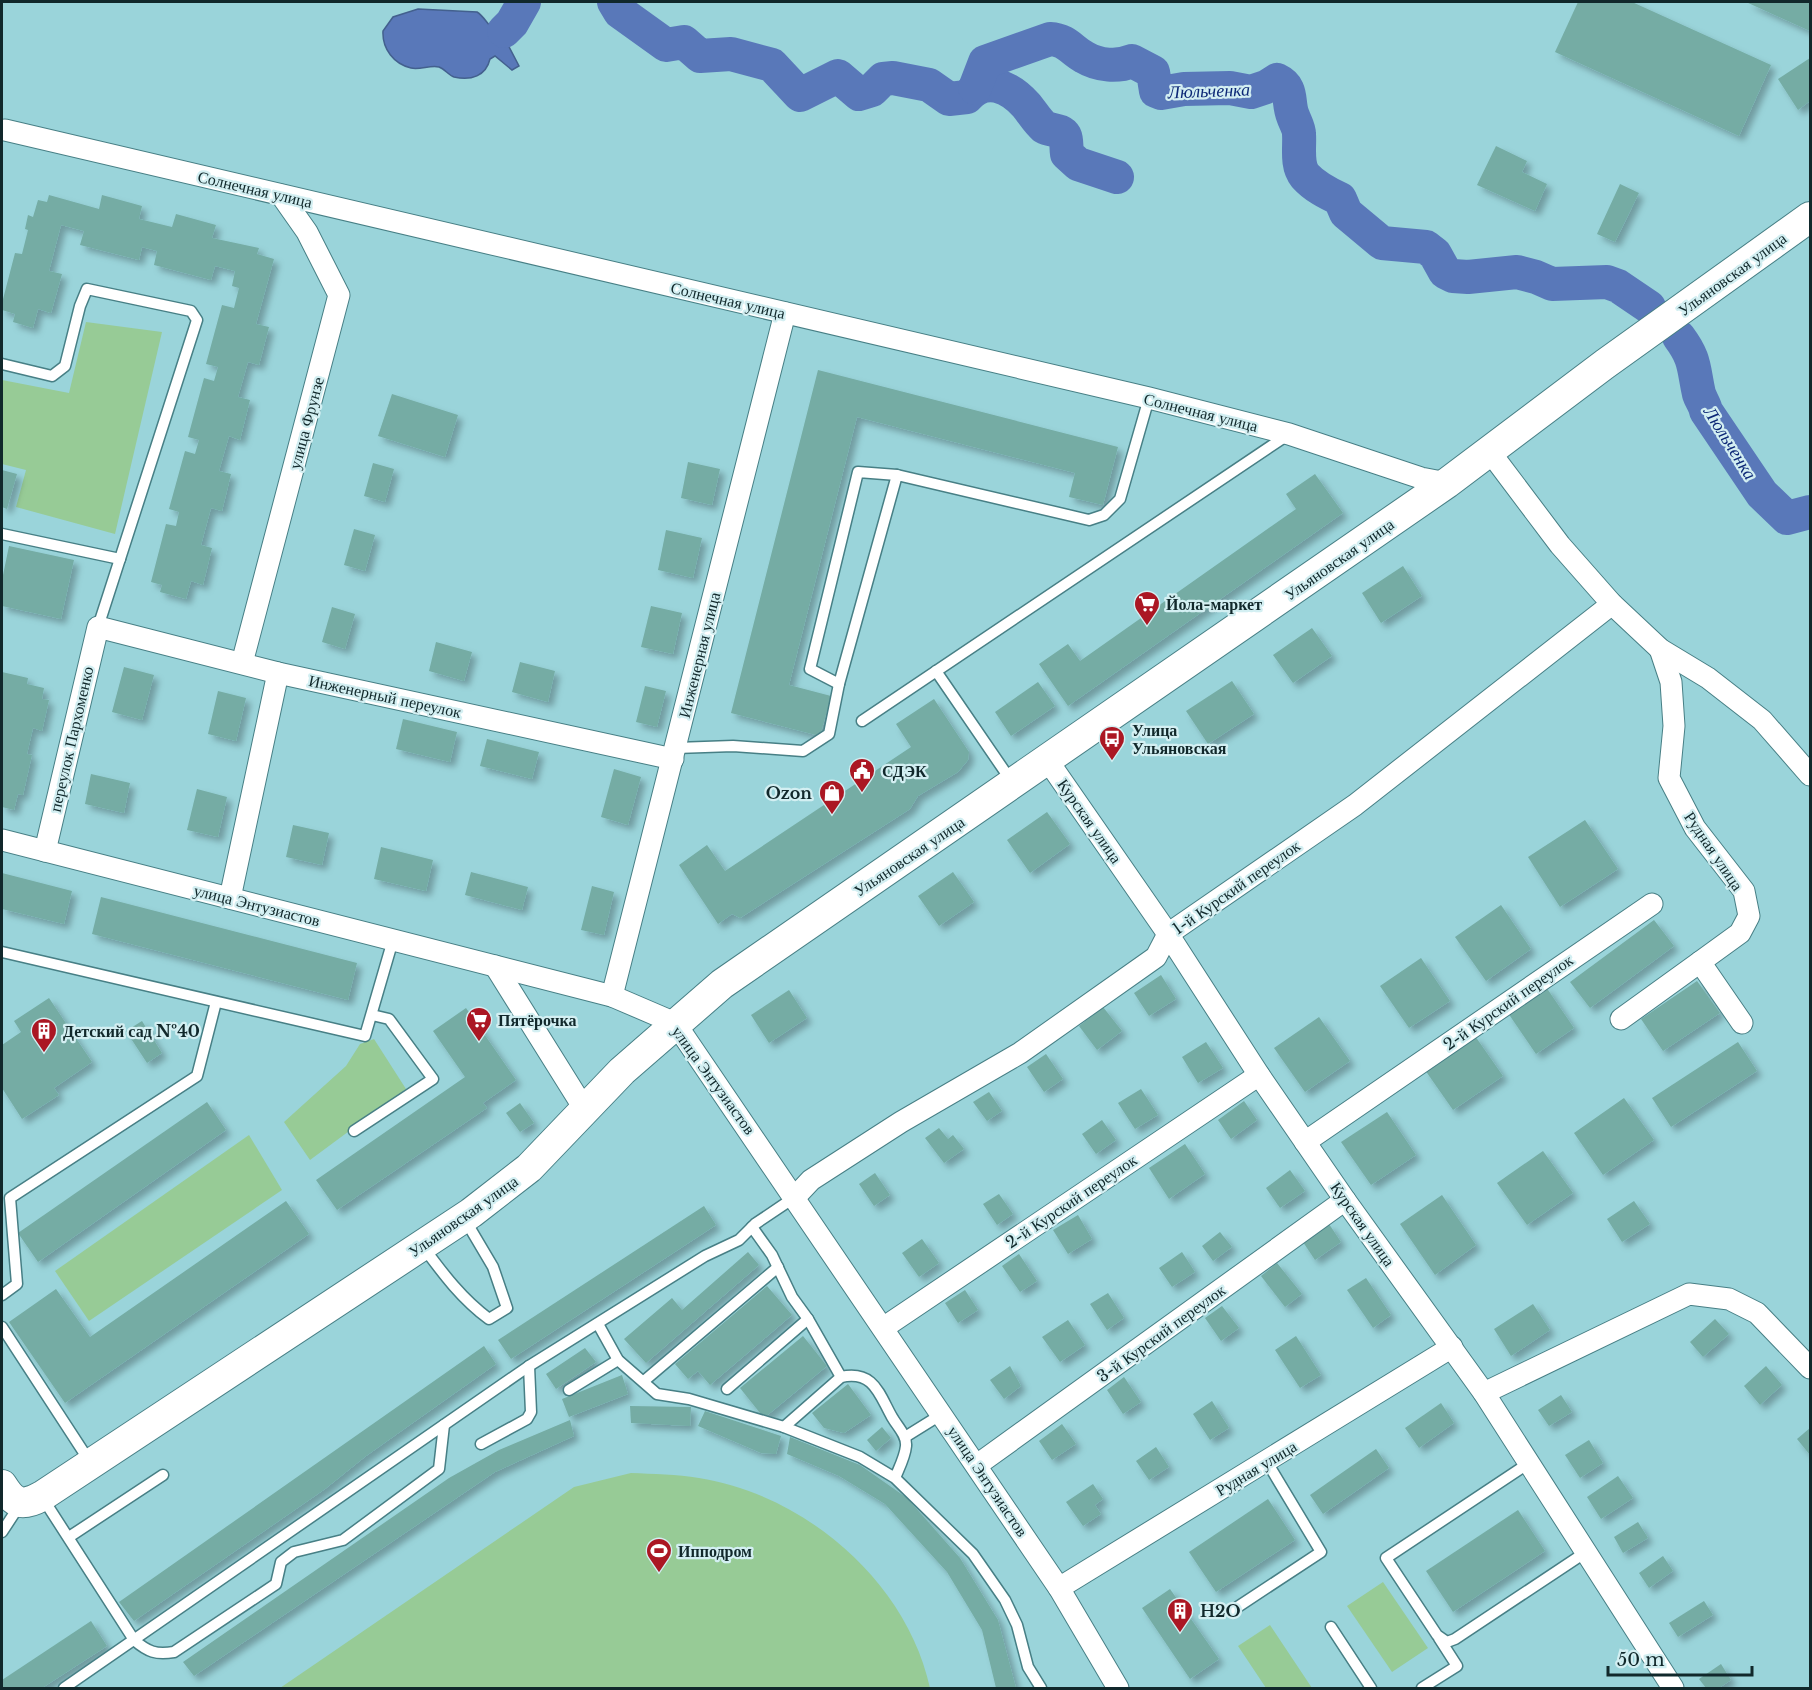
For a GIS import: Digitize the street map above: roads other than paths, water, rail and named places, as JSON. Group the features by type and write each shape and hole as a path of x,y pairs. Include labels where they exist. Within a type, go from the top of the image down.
{"main road":[{"name":"Ульяновская улица","path":"12,1509 91,1464 464,1218 529,1168 675,1023 722,984 1014,785 1447,483 1605,364 1810,217"}],"street":[{"name":"Солнечная улица","path":"3,135 281,195 1149,398 1289,434 1421,478 1447,483"},
{"name":"улица Фрунзе","path":"242,663 339,295 308,232 281,195"},
{"name":"Инженерная улица","path":"612,996 785,313"},
{"path":"1490,452 1560,544 1612,604 1660,649 1708,678 1762,720 1810,775"},
{"name":"1-й Курский переулок","path":"795,1197 811,1180 901,1122 1020,1053 1156,957 1168,934 1355,805 1612,604"},
{"name":"Инженерный переулок","path":"98,627 278,673 674,753"},
{"name":"переулок Пархоменко","path":"45,851 98,627"},
{"name":"Рудная улица","path":"1621,1020 1740,933 1749,916 1744,891 1695,828 1669,778 1674,726 1671,682 1660,649"},
{"path":"230,898 278,673"},
{"name":"Курская улица","path":"1048,761 1168,934 1305,1142 1484,1393 1673,1689"},
{"name":"улица Энтузиастов","path":"2,840 612,996 675,1023 1059,1587 1118,1689"},
{"name":"2-й Курский переулок","path":"1305,1142 1652,904"},
{"path":"1700,962 1742,1023"},
{"path":"495,966 585,1110"},
{"name":"2-й Курский переулок","path":"883,1328 1259,1075"},
{"name":"3-й Курский переулок","path":"977,1465 1346,1200"},
{"path":"1484,1393 1689,1294 1729,1299 1757,1313 1810,1368"},
{"name":"Рудная улица","path":"1059,1587 1452,1347"}],"lane":[{"path":"2,364 52,376 65,366 80,306 87,289 191,311 197,320 98,627"},
{"path":"839,684 810,669 858,472 897,475 1089,520 1104,515 1120,499 1149,398"},
{"path":"862,721 1289,434"},
{"path":"674,753 734,746 803,751 829,734 839,684 897,475"},
{"path":"2,534 120,559"},
{"path":"936,671 1014,785"},
{"path":"2,952 365,1036 393,940"},
{"path":"2,1294 17,1284 10,1198 197,1076 216,1002"},
{"path":"354,1131 433,1079 389,1019 372,1015"},
{"path":"64,1689 530,1366 705,1256 739,1240 752,1227 795,1197"},
{"path":"422,1245 460,1295 476,1310 489,1319 507,1308 493,1267 464,1218"},
{"path":"752,1227 842,1377"},
{"path":"644,1381 778,1267"},
{"path":"727,1389 808,1319"},
{"path":"598,1324 618,1360 657,1394 689,1399 784,1427 860,1457 895,1478 973,1554 992,1580 1017,1625 1028,1667 1041,1689"},
{"path":"2,1327 91,1464"},
{"path":"569,1390 618,1360"},
{"path":"481,1444 527,1419 531,1412 530,1366"},
{"path":"784,1427 842,1377 852,1375 872,1383 882,1395 905,1437 904,1457 895,1478"},
{"path":"905,1437 942,1414"},
{"path":"12,1509 69,1537 134,1640 147,1651 159,1654 174,1652 276,1584 281,1562 294,1552 343,1540 439,1469 444,1425"},
{"path":"1233,1610 1321,1552 1267,1462"},
{"path":"1422,1689 1457,1666 1386,1558 1529,1463"},
{"path":"69,1537 163,1475"},
{"path":"1437,1635 1447,1642 1455,1640 1586,1552"},
{"path":"1331,1627 1371,1689"}],"water":[{"path":"418,9 477,12 492,28 504,31 507,43 519,66 512,70 495,56 490,59 485,70 477,76 466,78 454,77 439,67 414,68 399,63 387,50 383,31 393,17"}],"waterway":[{"name":"Люльченка","path":"504,31 512,23 524,2"},
{"name":"Люльченка","path":"614,2 620,12 666,45 684,42 700,56 731,54 772,65 800,95 838,76 859,94 872,90 883,79 893,78 929,85 949,99 967,97 982,86 997,86 1020,99 1044,127 1063,134 1067,154 1078,164 1117,177"},
{"name":"Люльченка","path":"975,88 985,62 1050,39 1065,43 1090,60 1102,64 1115,65 1132,61 1153,72 1156,91 1161,93 1184,89 1230,88 1251,92 1277,80 1288,91 1291,111 1299,132 1299,161 1302,172 1317,187 1340,199 1346,213 1382,243 1426,247 1435,254 1445,272 1453,276 1468,277 1517,272 1552,284 1607,282 1618,286 1649,307"},
{"name":"Люльченка","path":"1679,337 1691,358 1699,394 1706,411 1762,494 1787,518 1810,512"}],"place":[{"name":"Йола-маркет","path":"1147,627"},
{"name":"Улица Ульяновская","path":"1112,762"},
{"name":"СДЭК","path":"862,794"},
{"name":"Ozon","path":"832,816"},
{"name":"Пятёрочка","path":"479,1043"},
{"name":"Детский сад №40","path":"44,1054"},
{"name":"Ипподром","path":"659,1574"},
{"name":"H2O","path":"1180,1634"}]}
